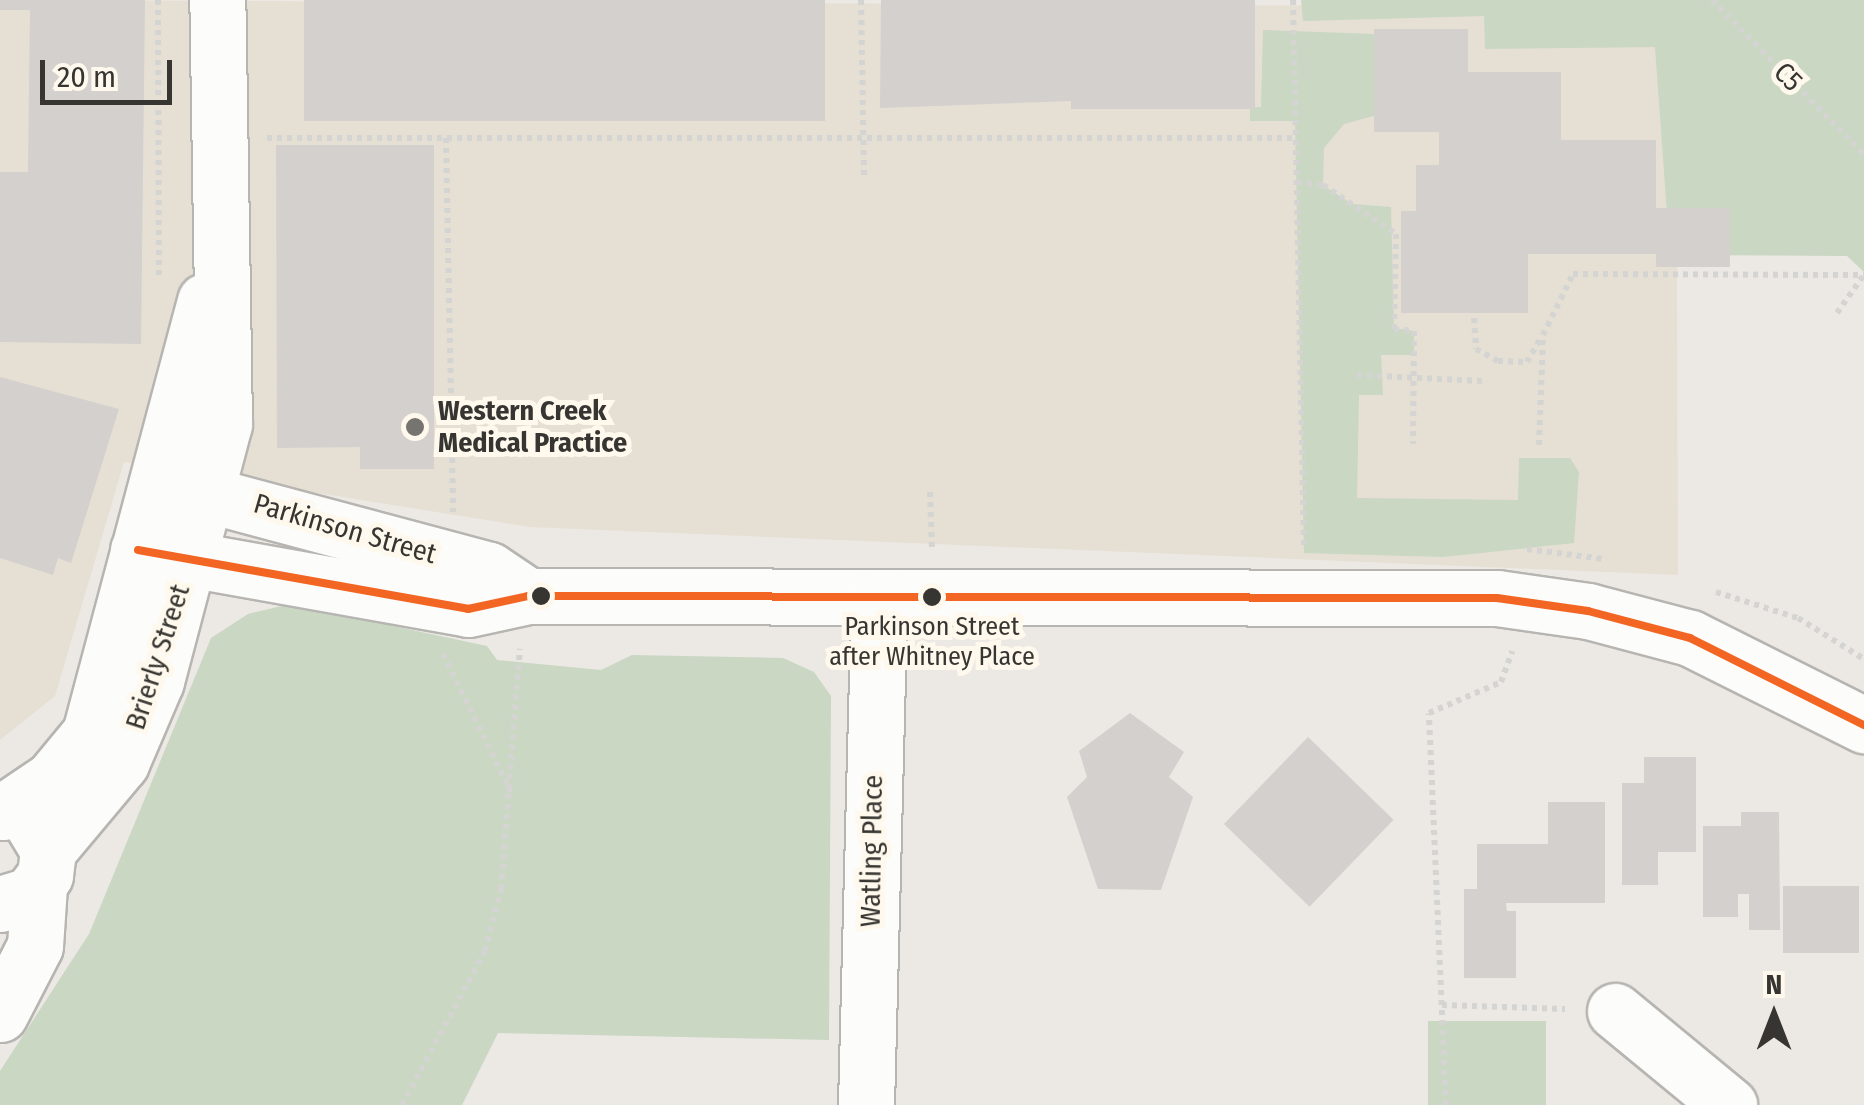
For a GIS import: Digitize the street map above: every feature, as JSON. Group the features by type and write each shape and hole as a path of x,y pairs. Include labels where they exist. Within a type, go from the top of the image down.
{"street":[{"name":"Brierly Street","path":"2,812 52,779 90,733 163,555 207,490 224,424 218,260 217,0"},
{"name":"Brierly Street","path":"29,880 121,764 156,681 163,555 154,483 218,260"},
{"name":"Parkinson Street","path":"154,483 207,490 443,581 468,609 524,619 878,597 1498,598 1588,611 1690,638 1864,725"},
{"name":"Parkinson Street","path":"163,555 443,581"},
{"name":"Watling Place","path":"866,1105 878,597"},
{"path":"0,1014 35,946 29,880 38,827 2,812"},
{"path":"1615,1011 1729,1105"}],"path":[{"path":"158,0 159,290"},
{"path":"860,0 864,178"},
{"path":"1293,0 1304,553"},
{"name":"C5","path":"1712,0 1864,154"},
{"path":"159,138 1296,138"},
{"path":"446,138 443,581 431,632 512,792"},
{"path":"1297,182 1323,185 1396,234 1394,329 1414,331 1413,444"},
{"path":"1474,318 1476,349 1498,360 1527,362 1573,274 1864,275"},
{"path":"1837,313 1864,275"},
{"path":"1539,445 1543,335"},
{"path":"1357,375 1482,380"},
{"path":"913,554 932,554 930,492"},
{"path":"402,1105 485,951 501,888 524,619"},
{"path":"1446,1105 1429,713 1501,682 1514,645 1533,650"},
{"path":"1442,1005 1615,1011"}],"shaded area":[{"path":"0,0 1676,7 1678,575 530,527 124,462 55,696 0,740"}],"green space":[{"path":"1301,0 1864,0 1864,272 1847,256 1670,255 1655,47 1485,49 1484,16 1303,21"},
{"path":"1263,30 1374,34 1377,115 1344,124 1324,148 1323,185 1352,204 1391,207 1394,328 1414,331 1414,355 1381,355 1383,395 1359,395 1357,498 1518,500 1519,458 1570,458 1579,472 1574,543 1443,557 1304,553 1295,121 1250,121 1250,107 1261,107"},
{"path":"290,604 487,646 497,660 601,670 632,655 783,658 814,672 831,696 829,1040 498,1033 462,1105 0,1105 0,1071 89,934 211,638 248,614"},
{"path":"1428,1021 1546,1021 1546,1105 1428,1105"}],"building":[{"path":"0,0 145,0 141,344 0,342 0,172 28,172 30,10 0,10"},
{"path":"304,0 825,0 825,121 304,121"},
{"path":"881,0 1255,0 1255,109 1071,109 1071,101 880,108"},
{"path":"1374,29 1468,29 1468,72 1561,72 1561,140 1656,140 1656,208 1730,208 1730,267 1656,267 1656,254 1528,254 1528,313 1401,313 1401,211 1416,211 1416,165 1439,165 1439,132 1374,132"},
{"path":"276,145 434,145 434,469 360,469 360,447 277,448"},
{"path":"0,377 119,409 71,563 58,558 53,575 0,558"},
{"path":"1130,713 1184,752 1169,777 1193,797 1161,890 1098,889 1067,797 1087,777 1079,751"},
{"path":"1308,737 1394,820 1310,907 1224,824"},
{"path":"1644,757 1696,757 1696,852 1658,852 1658,885 1622,885 1622,783 1644,783"},
{"path":"1548,802 1605,802 1605,903 1506,903 1507,911 1516,911 1516,978 1464,978 1464,889 1477,889 1477,844 1548,844"},
{"path":"1741,812 1779,812 1780,930 1749,930 1749,894 1738,894 1738,917 1703,917 1703,826 1741,826"},
{"path":"1783,886 1859,886 1859,953 1783,953"}],"transit line":[{"path":"138,550 468,609 528,596 1497,598 1588,611 1690,638 1864,725"}],"place":[{"name":"Western Creek Medical Practice","path":"415,427"},
{"name":"Parkinson Street after Whitney Place","path":"932,597"}]}
